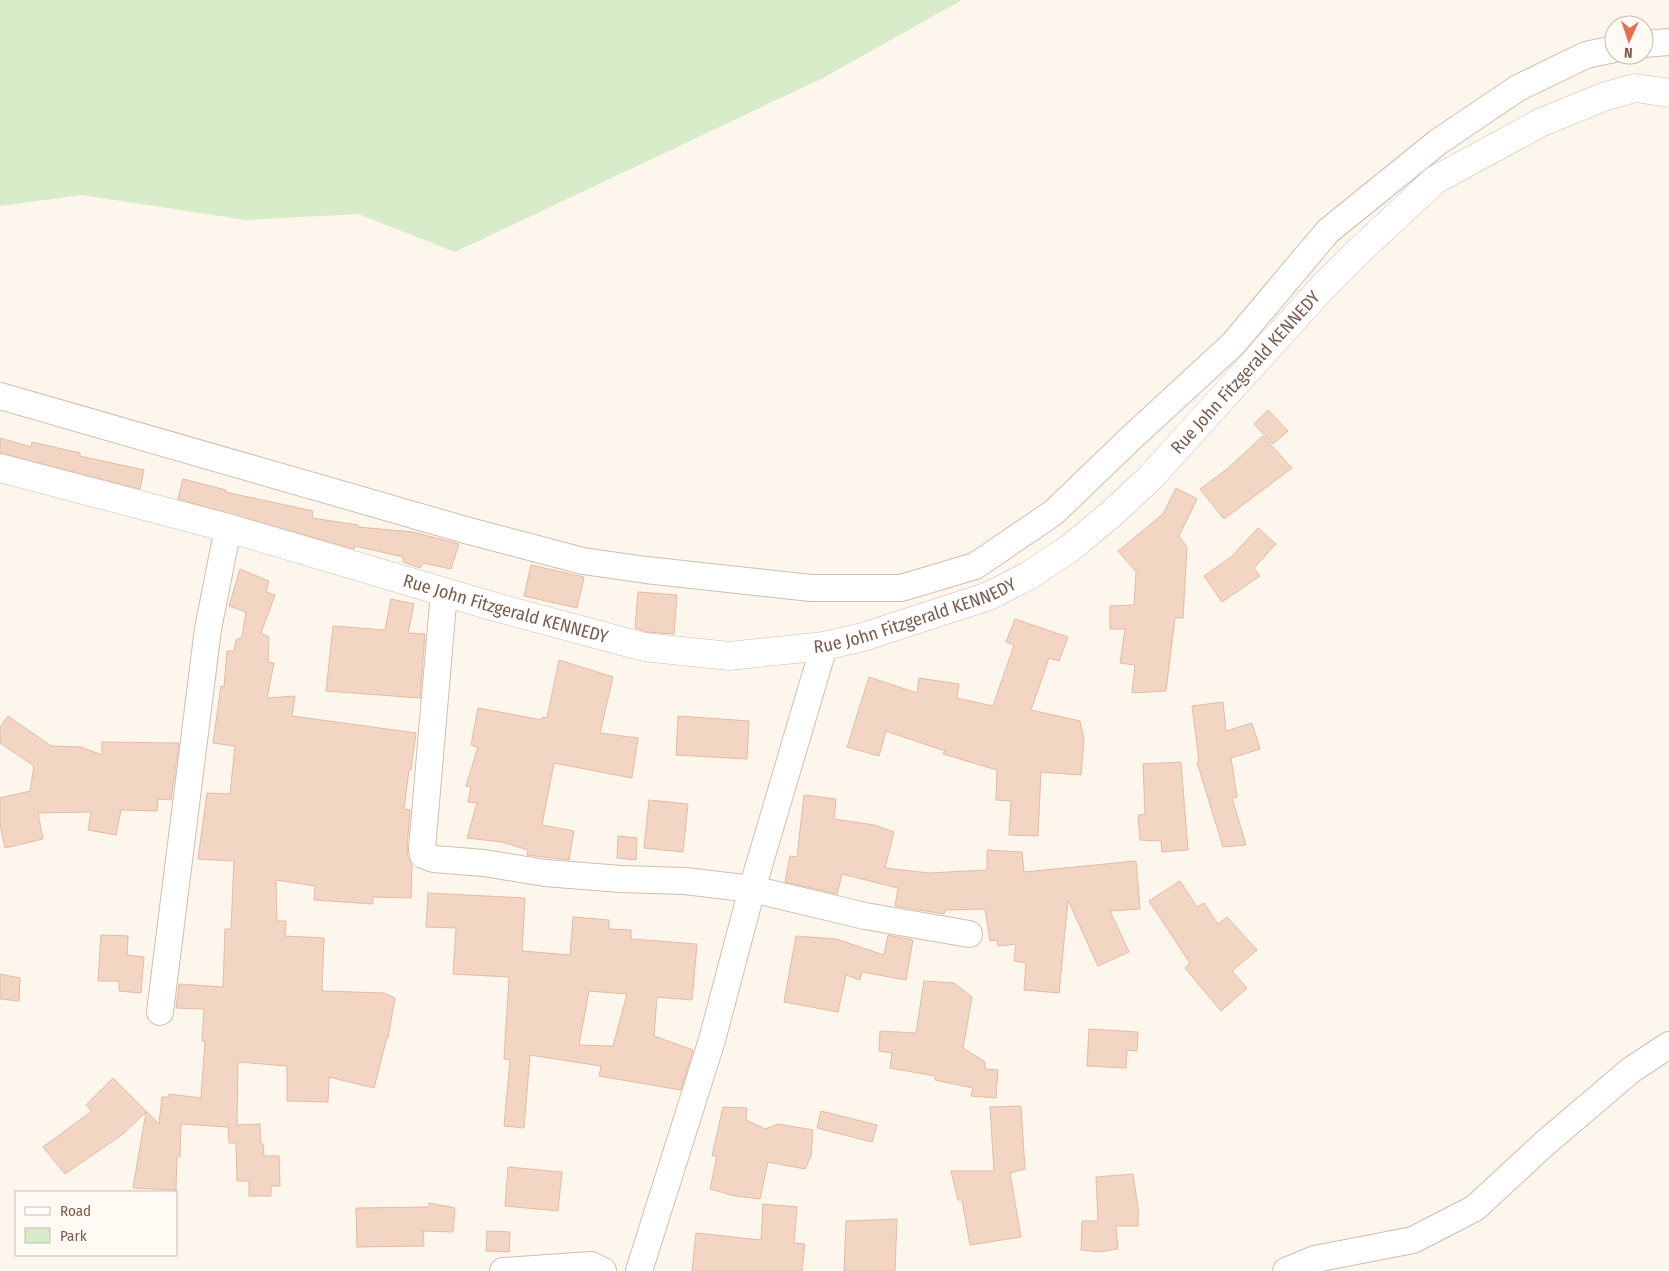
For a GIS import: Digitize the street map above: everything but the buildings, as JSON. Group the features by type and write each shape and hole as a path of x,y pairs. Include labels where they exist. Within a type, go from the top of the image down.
{"street":[{"path":"1654,43 1669,42"},
{"path":"0,396 468,531 583,561 646,570 811,588 901,588 975,566 1053,514 1130,439 1233,344 1328,231 1438,142 1518,88 1586,55 1604,51"},
{"name":"Rue John Fitzgerald KENNEDY","path":"0,468 228,528 444,592 591,634 644,647 729,656 824,646 863,637 989,596 1028,576 1069,549 1109,516 1150,478 1322,288 1435,180 1542,122 1598,100 1635,88 1669,93"},
{"path":"160,1012 208,629 228,528"},
{"path":"444,592 423,855 545,873 621,880 685,881 752,889 865,916 969,934"},
{"path":"639,1271 712,1040 752,889 824,646"},
{"path":"1286,1271 1315,1259 1413,1240 1475,1208 1544,1144 1630,1070 1669,1045"},
{"path":"503,1271 591,1265 603,1271"}],"green space":[{"path":"0,0 962,0 823,78 455,252 358,214 246,220 82,195 0,206"}]}
